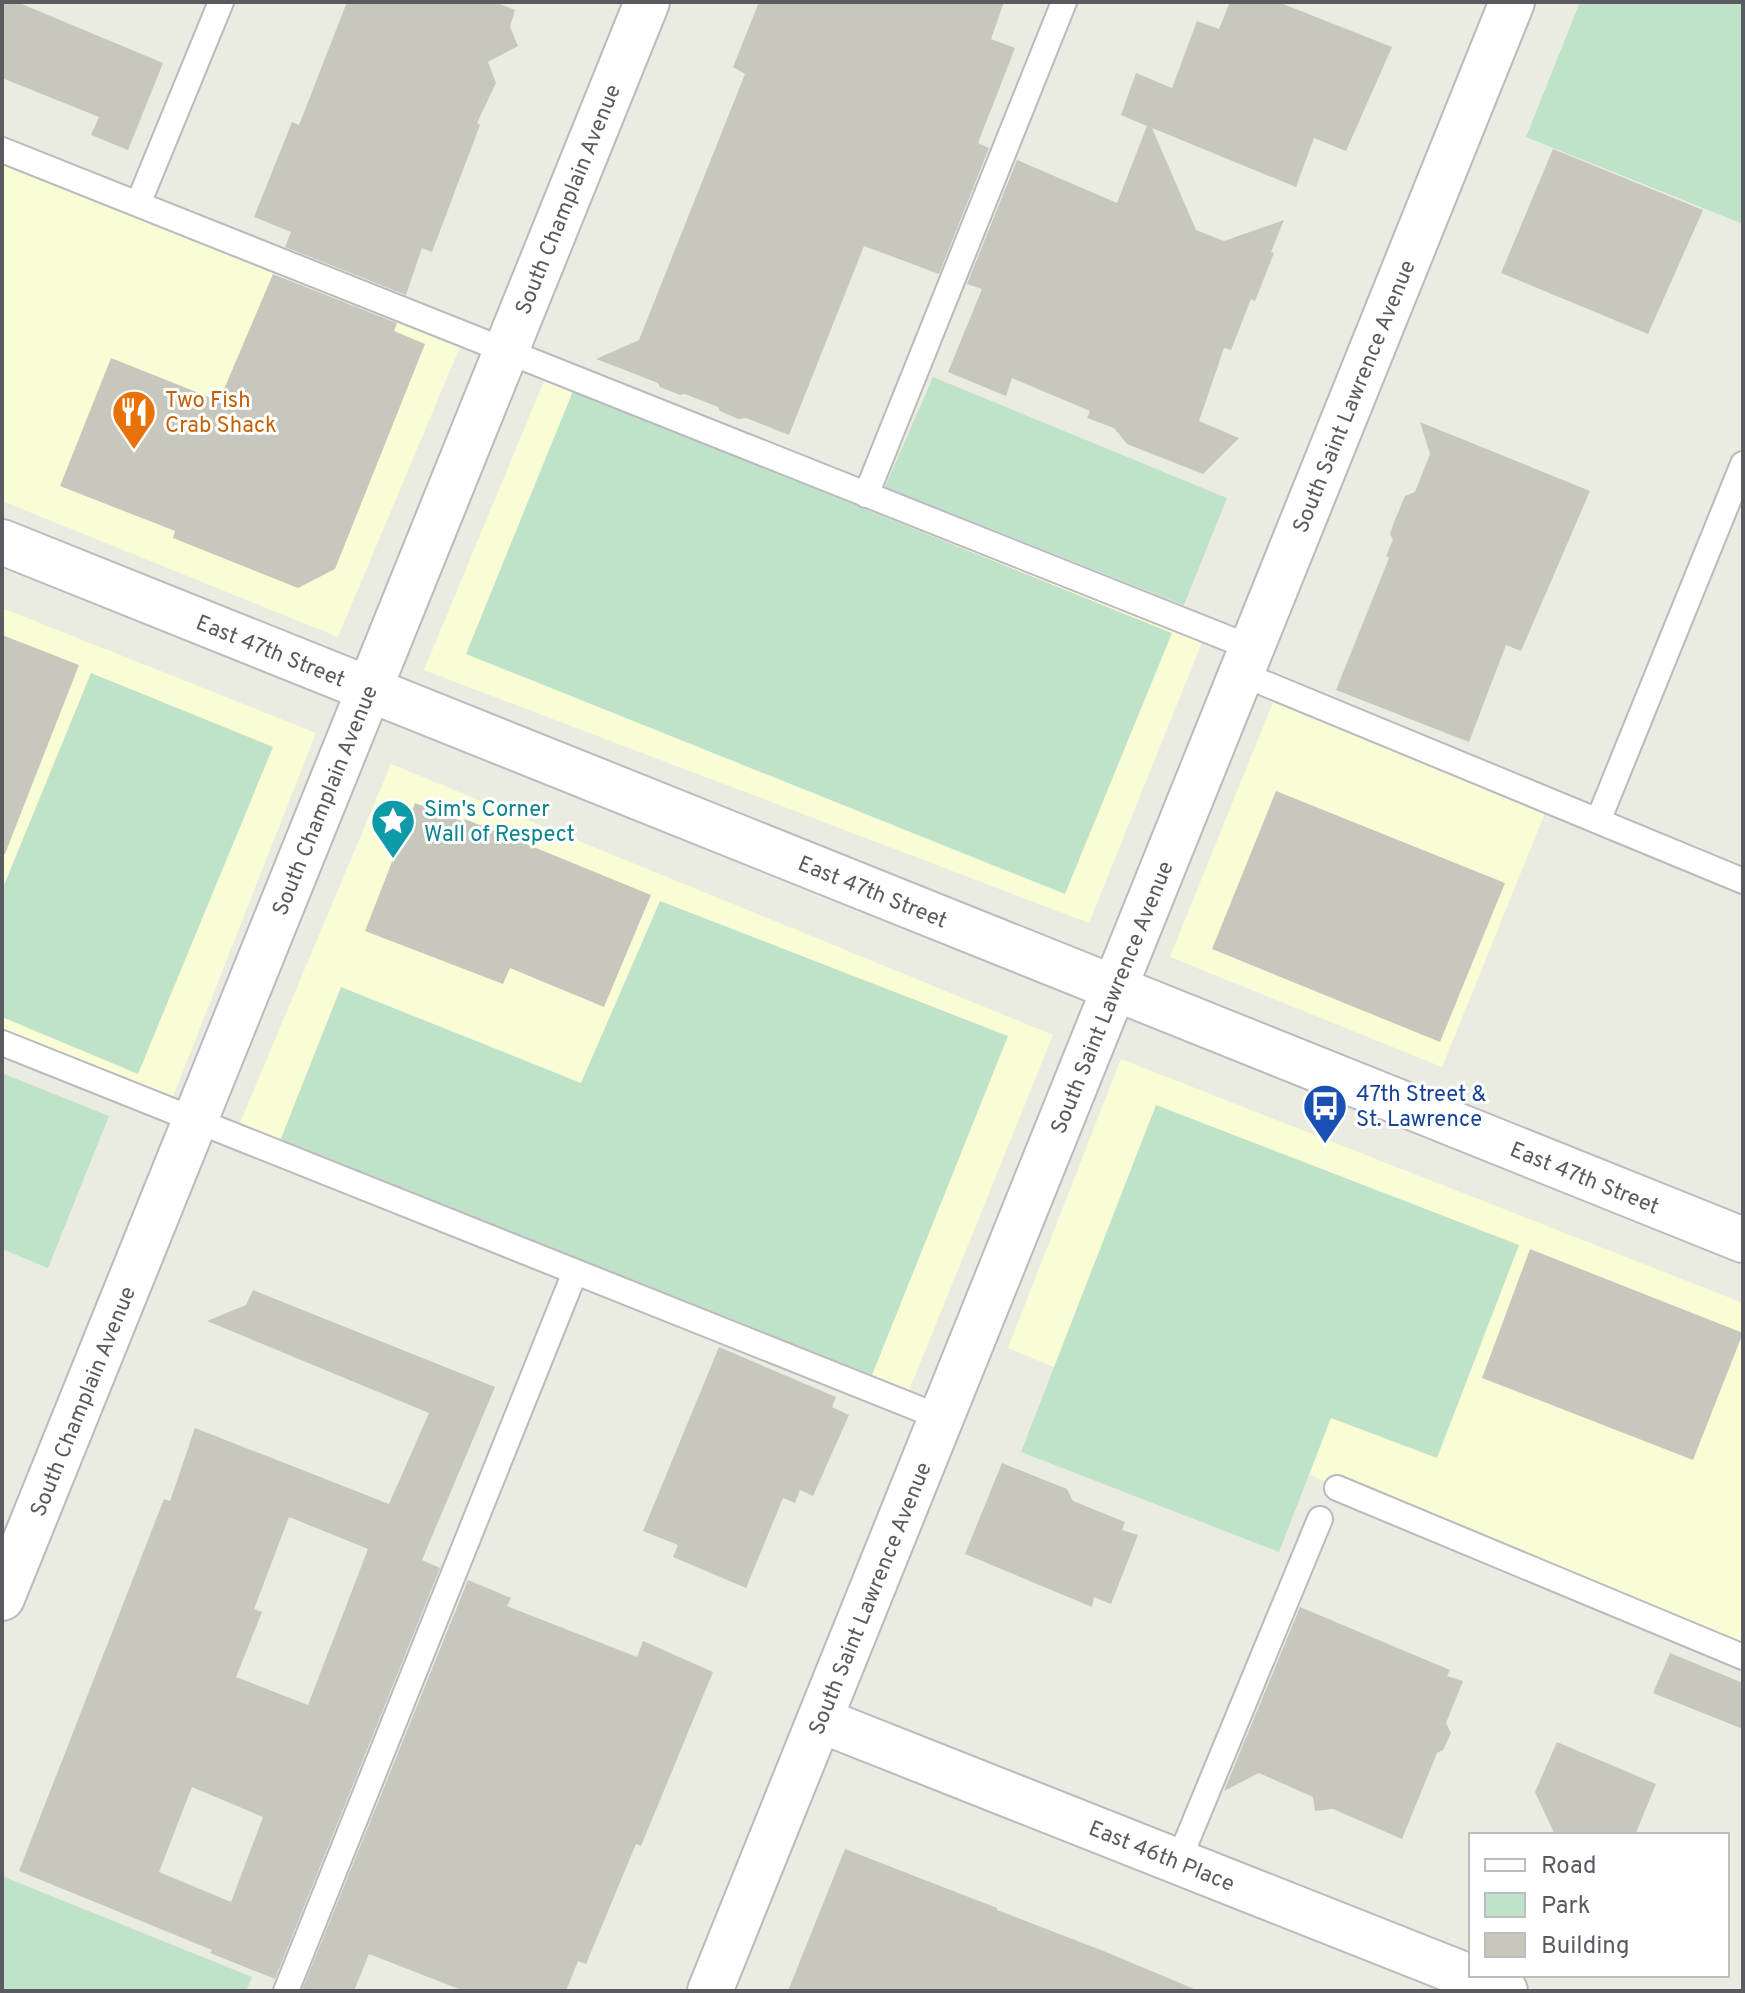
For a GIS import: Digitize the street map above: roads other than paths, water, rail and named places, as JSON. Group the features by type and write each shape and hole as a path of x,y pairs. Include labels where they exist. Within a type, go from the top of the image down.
{"street":[{"name":"South Champlain Avenue","path":"2,1598 647,2"},
{"name":"South Saint Lawrence Avenue","path":"710,1991 1512,2"},
{"name":"East 47th Street","path":"2,542 1743,1240"},
{"name":"East 46th Place","path":"820,1720 1469,1977"},
{"name":"East 46th Place","path":"1470,1977 1505,1991"}],"lane":[{"path":"138,204 221,2"},
{"path":"866,495 1064,2"},
{"path":"2,150 866,495 1247,661 1598,821 1743,881"},
{"path":"1598,821 1743,464"},
{"path":"2,1043 942,1418"},
{"path":"286,1991 575,1272"},
{"path":"1337,1488 1743,1657"},
{"path":"1178,1862 1320,1519"}],"place":[{"name":"Two Fish Crab Shack","path":"134,451"},
{"name":"Sim's Corner Wall of Respect","path":"393,860"},
{"name":"47th Street & St. Lawrence","path":"1325,1145"}]}
